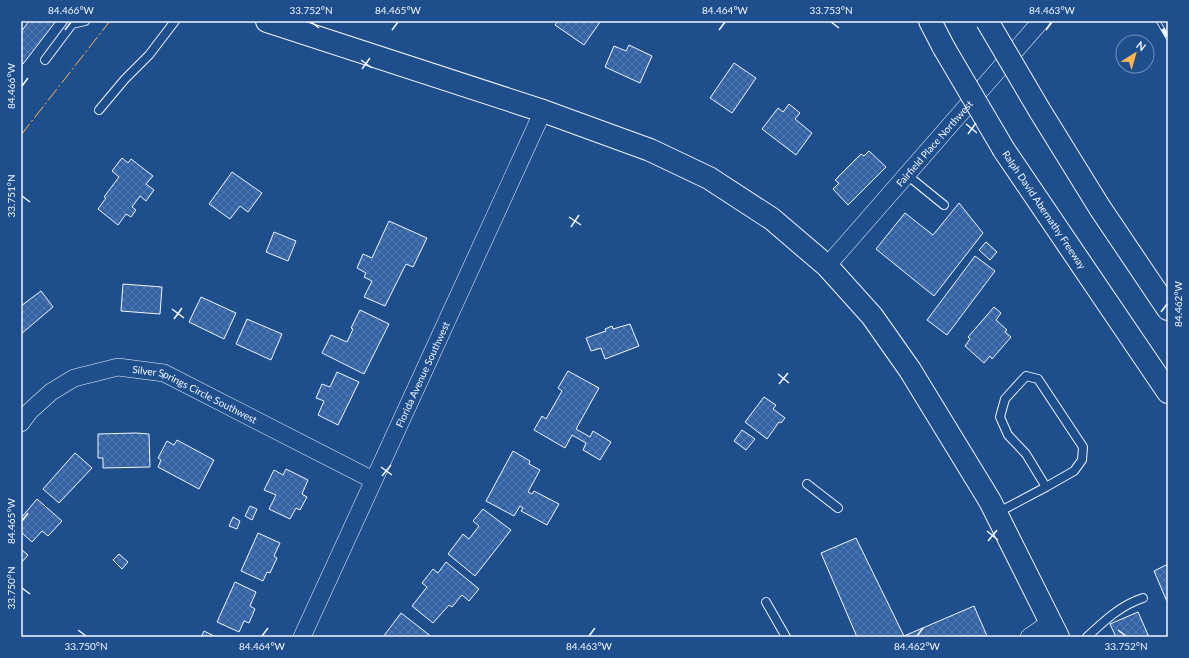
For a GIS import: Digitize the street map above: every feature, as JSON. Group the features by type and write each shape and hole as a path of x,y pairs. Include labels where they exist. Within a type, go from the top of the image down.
{"main road":[{"name":"Ralph David Abernathy Freeway","path":"930,21 944,48 1004,150 1168,392"},
{"path":"987,21 1100,208 1168,309"},
{"path":"270,22 543,111 650,150 708,178 772,219 827,266 872,316 910,370 996,514 1055,629"}],"street":[{"name":"Fairfield Place Northwest","path":"827,266 1041,21"},
{"name":"Florida Avenue Southwest","path":"302,637 543,111"},
{"name":"Silver Springs Circle Southwest","path":"21,423 30,411 51,392 74,378 118,367 164,373 373,480"},
{"path":"1029,637 1055,629"}],"lane":[{"path":"45,60 72,22 85,21"},
{"path":"99,110 125,79 149,55 175,21"},
{"path":"907,175 944,205"},
{"path":"996,514 1046,487 1074,471 1082,460 1083,447 1038,380 1026,376 1005,399 1000,417 1008,435 1026,454 1046,487"},
{"path":"807,484 838,508"},
{"path":"1088,637 1102,623 1128,602 1143,598"},
{"path":"766,602 786,637"}],"building":[{"path":"29,21 56,21 23,64 21,63 21,32"},
{"path":"558,21 600,22 584,45 555,25"},
{"path":"629,45 652,56 640,83 605,67 614,46 626,51"},
{"path":"734,63 756,78 732,113 710,98"},
{"path":"789,104 800,113 795,119 812,133 796,155 762,129 778,108 783,112"},
{"path":"869,151 886,167 848,205 833,189 839,183 835,180 861,154 864,156"},
{"path":"122,158 128,163 131,159 153,176 146,184 154,190 146,201 140,196 132,207 136,210 131,217 126,214 118,225 98,209 106,198 104,197 119,177 112,171"},
{"path":"232,172 262,193 248,212 240,206 230,219 209,204"},
{"path":"959,203 983,233 934,296 876,249 905,213 933,235"},
{"path":"389,221 427,238 413,267 406,264 385,306 364,297 372,281 364,277 366,273 357,268 363,254 372,258"},
{"path":"274,232 296,241 288,261 266,252"},
{"path":"986,242 997,252 990,260 979,250"},
{"path":"975,256 995,271 947,335 927,320"},
{"path":"123,284 162,287 160,314 121,311"},
{"path":"41,291 53,307 21,334 21,306"},
{"path":"201,297 236,313 224,339 189,322"},
{"path":"994,307 1001,313 996,320 1007,330 1005,332 1011,337 992,359 990,356 984,363 965,346 970,339 968,337"},
{"path":"360,310 389,324 364,374 322,353 331,335 347,342 353,329 351,328"},
{"path":"247,319 282,334 271,360 236,344"},
{"path":"630,324 639,346 605,359 601,348 591,351 586,338 606,331 605,329 612,326 613,329"},
{"path":"568,371 599,388 576,429 590,437 593,431 611,442 600,460 583,450 586,443 572,435 565,448 534,430 542,416 546,419 562,391 558,388"},
{"path":"337,372 359,382 338,425 318,415 324,401 316,398 322,384 330,387"},
{"path":"764,397 776,405 773,409 785,418 781,423 779,422 767,439 745,422"},
{"path":"742,430 755,439 746,450 734,441"},
{"path":"98,434 149,434 150,467 103,468 103,458 98,458"},
{"path":"177,440 214,460 199,489 158,467 161,460 158,458 167,441 174,445"},
{"path":"513,451 530,461 529,464 540,470 528,492 532,494 534,491 559,504 547,525 521,511 523,508 520,506 514,516 486,501"},
{"path":"75,453 92,468 59,503 43,489"},
{"path":"286,469 308,480 302,494 307,497 300,510 296,508 290,519 269,509 276,495 264,490 274,470 283,475"},
{"path":"37,499 62,521 48,536 42,531 32,542 21,532 21,518"},
{"path":"250,506 257,509 252,520 245,516"},
{"path":"483,509 511,530 475,576 448,554 463,534 469,539 479,526 473,521"},
{"path":"233,517 240,521 237,529 229,526"},
{"path":"258,533 280,543 274,556 277,558 270,573 267,572 263,581 241,571"},
{"path":"856,538 904,636 974,606 987,636 857,637 821,553"},
{"path":"21,549 28,555 21,563"},
{"path":"119,554 128,562 122,569 113,560"},
{"path":"446,562 479,589 469,601 462,595 452,607 449,605 433,623 412,606 427,587 422,583 433,569 438,573"},
{"path":"1168,564 1168,604 1154,571"},
{"path":"235,582 256,592 250,606 255,609 249,623 244,621 239,632 217,622"},
{"path":"1138,612 1149,637 1116,637 1110,624"},
{"path":"401,613 432,637 383,637"},
{"path":"204,631 216,637 201,637"}],"railway":[{"path":"1158,21 1168,38"}],"power":[{"path":"21,135 110,21"}]}
